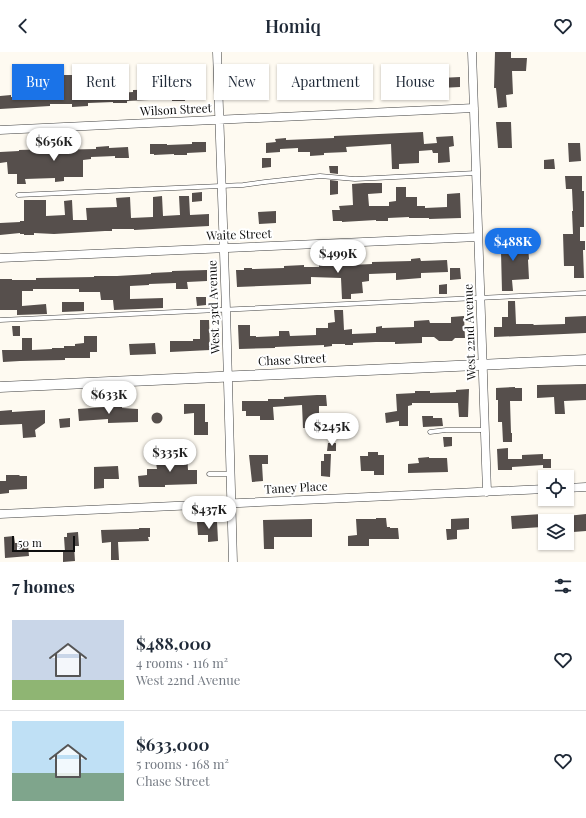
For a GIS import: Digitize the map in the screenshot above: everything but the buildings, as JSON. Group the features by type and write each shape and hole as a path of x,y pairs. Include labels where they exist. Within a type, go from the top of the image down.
{"street":[{"name":"West 23rd Avenue","path":"217,52 233,562"},
{"name":"West 22nd Avenue","path":"472,52 487,492"},
{"name":"Wilson Street","path":"0,130 474,108"},
{"name":"Waite Street","path":"0,258 223,247 478,237"},
{"name":"Chase Street","path":"0,387 586,360"},
{"path":"574,488 586,487"},
{"name":"Taney Place","path":"0,514 538,489"}],"lane":[{"path":"18,195 243,185 320,176 355,178 476,173"},
{"path":"0,320 586,293"},
{"path":"430,432 446,430 485,430"},
{"path":"209,474 230,474"}]}
